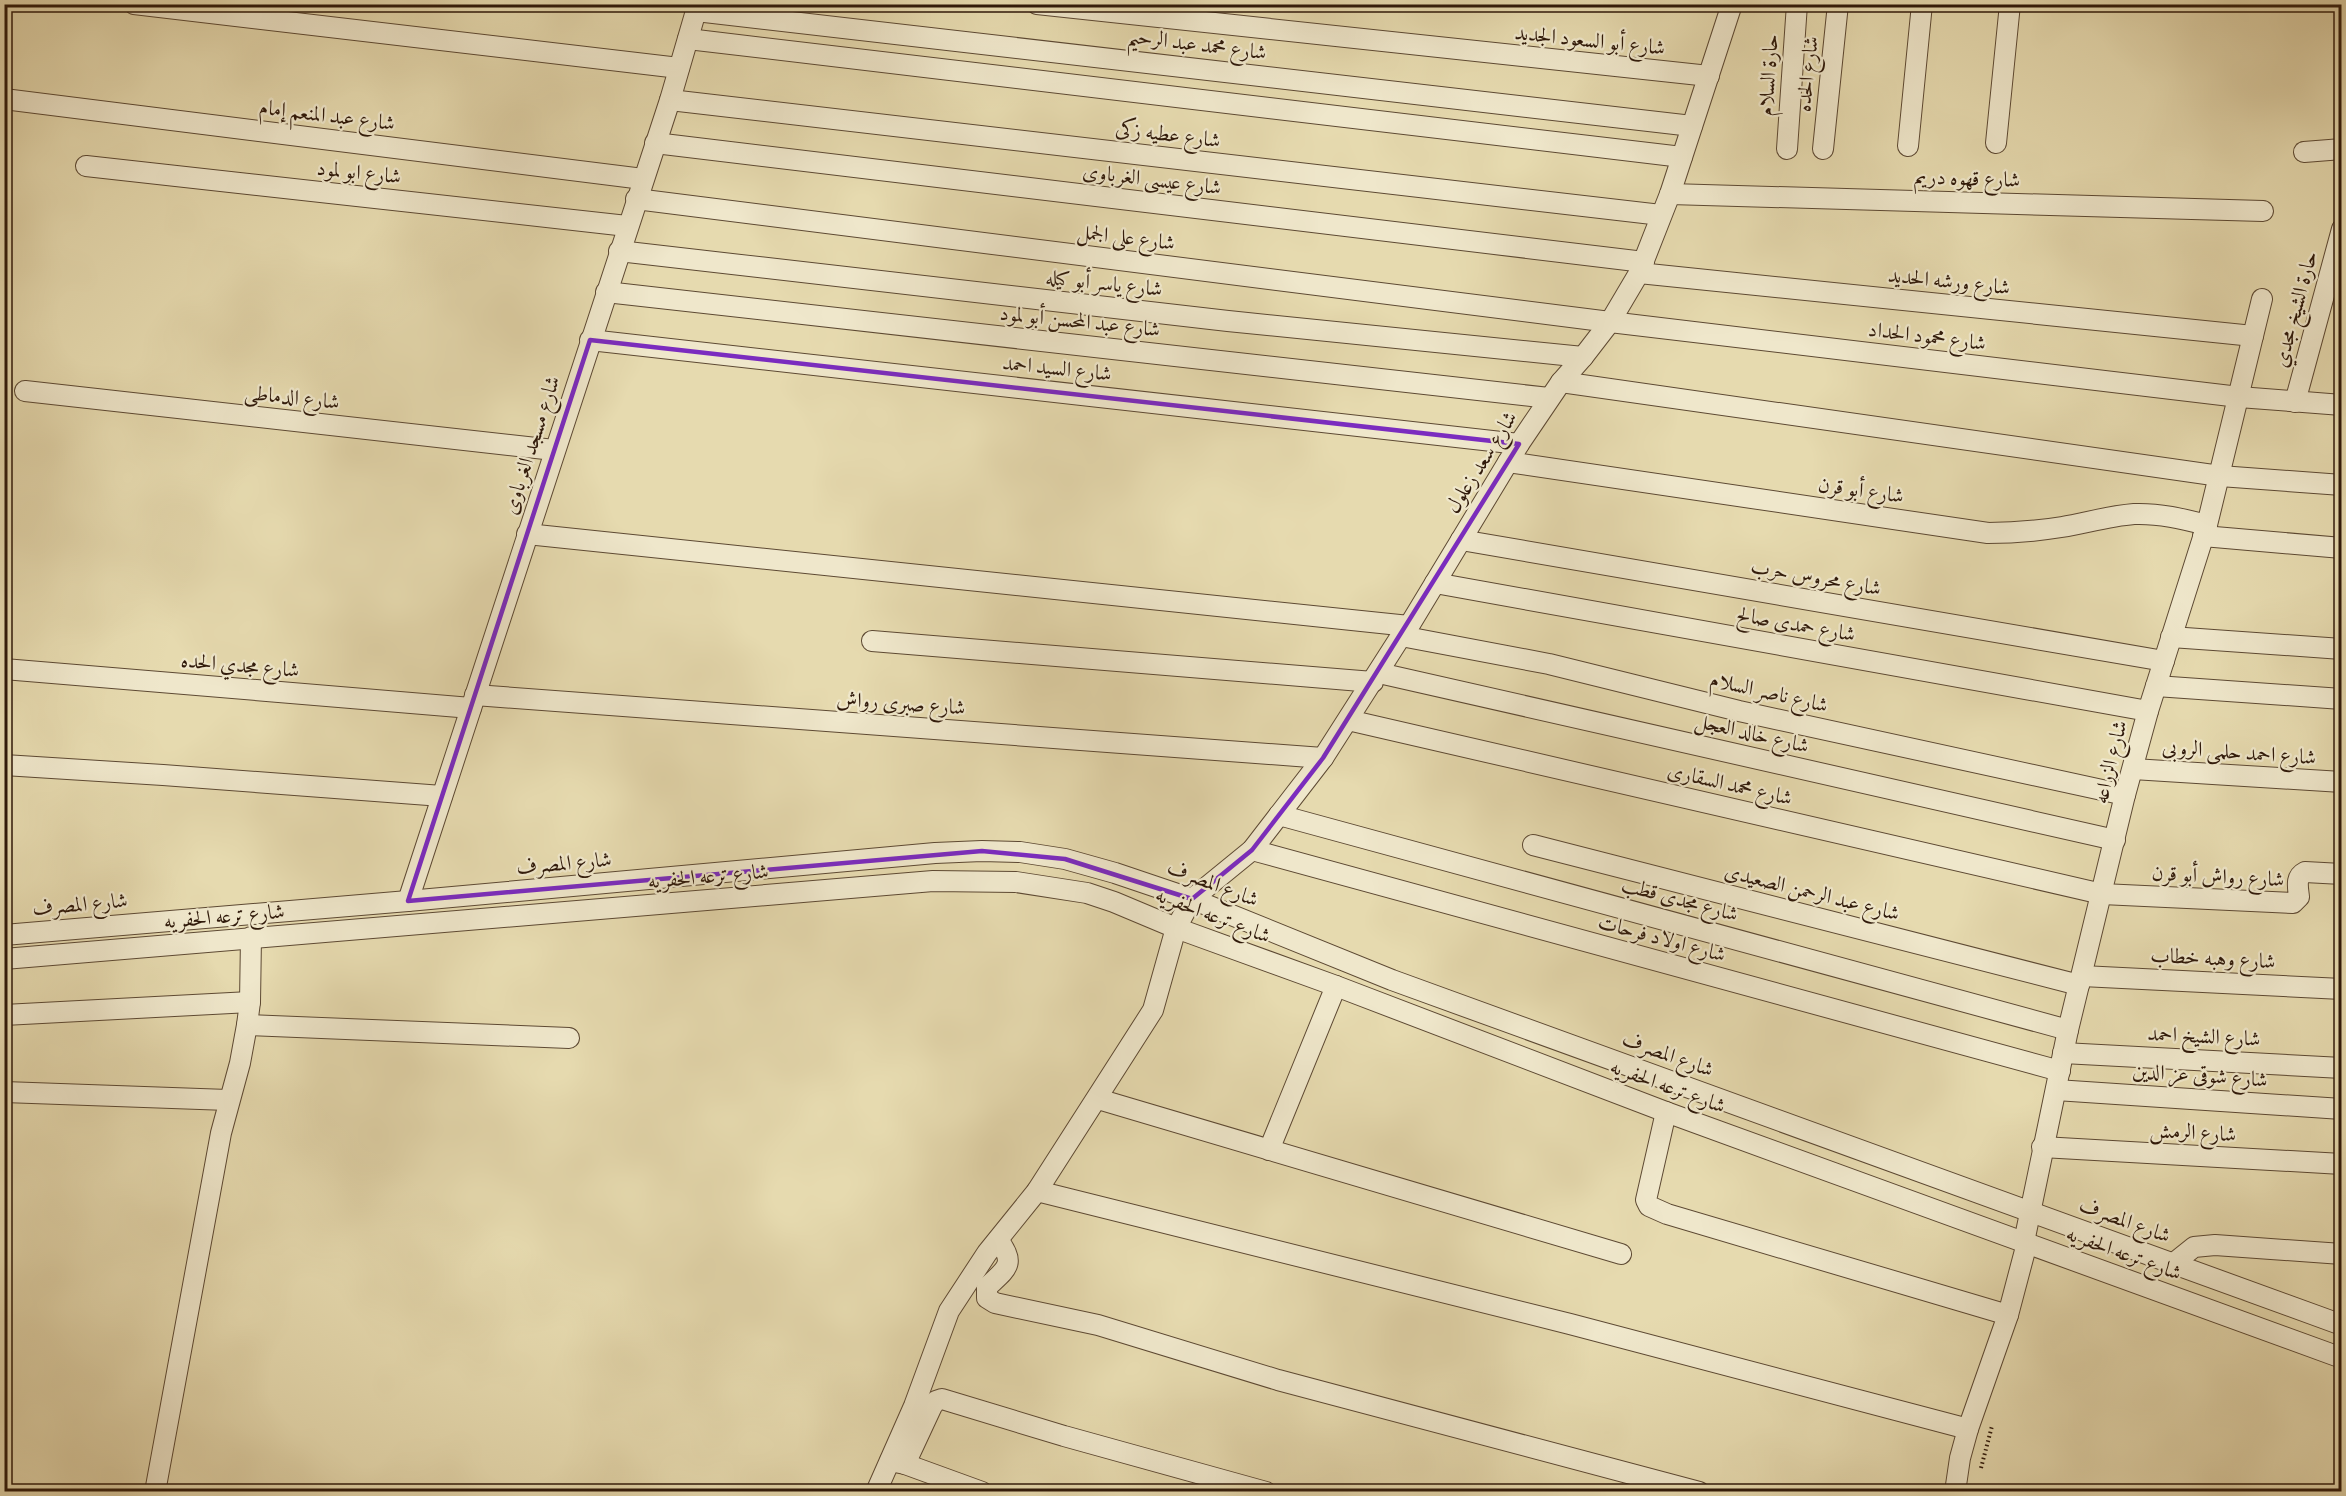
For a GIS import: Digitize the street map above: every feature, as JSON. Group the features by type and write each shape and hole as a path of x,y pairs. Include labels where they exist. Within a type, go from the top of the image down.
{"street":[{"path":"134,4 679,68"},
{"name":"شارع أبو السعود الجديد","path":"1037,4 1709,76"},
{"name":"شارع سعد زعلول","path":"1192,899 1251,850 1323,758 1435,583 1548,398 1610,322 1642,268 1670,194 1732,4"},
{"name":"حارة السلام","path":"1787,149 1797,4"},
{"name":"شارع الحده","path":"1823,148 1838,4"},
{"path":"1908,146 1922,4"},
{"path":"1996,143 2010,4"},
{"name":"شارع مسجد الغرباوى","path":"408,901 670,100 697,8"},
{"name":"شارع محمد عبد الرحيم","path":"697,8 1692,126"},
{"path":"688,39 1682,157"},
{"name":"شارع عبد المنعم إمام","path":"4,99 643,179"},
{"name":"شارع عطيه زكى","path":"670,100 1661,215"},
{"name":"شارع عيسى الغرباوى","path":"655,143 1642,268"},
{"path":"2304,152 2342,149"},
{"name":"شارع ابو لمود","path":"86,166 627,226"},
{"name":"شارع قهوه دريم","path":"1670,194 2263,211"},
{"name":"شارع على الجمل","path":"636,199 1610,322"},
{"name":"حارة الشيخ مجدي","path":"2295,402 2342,229"},
{"name":"شارع ياسر أبو كيله","path":"619,251 1216,320 1583,357"},
{"name":"شارع ورشه الحديد","path":"1642,268 2253,336"},
{"name":"شارع عبد المحسن أبو لمود","path":"606,292 1548,398"},
{"name":"شارع الزراعه","path":"1955,1491 1960,1458 1968,1429 2008,1315 2025,1243 2029,1210 2068,1030 2125,795 2148,711 2205,531 2262,299"},
{"name":"شارع محمود الحداد","path":"1610,322 2239,397 2342,405"},
{"name":"شارع السيد احمد","path":"590,340 1519,444"},
{"path":"1561,382 2220,476 2342,485"},
{"name":"شارع الدماطى","path":"25,391 554,450"},
{"name":"شارع أبو قرن","path":"1508,462 1988,533 2064,527 2100,518 2136,514 2173,516 2205,531 2342,548"},
{"name":"شارع ناصر السلام","path":"527,534 1405,631 1740,711 2125,795"},
{"name":"شارع محروس حرب","path":"1461,540 2164,661"},
{"name":"شارع حمدى صالح","path":"1435,583 2148,711"},
{"path":"2171,637 2342,649"},
{"name":"شارع خالد العجل","path":"872,640 1376,677 2115,840"},
{"name":"شارع مجدي الحده","path":"4,669 473,701"},
{"path":"2156,686 2342,699"},
{"name":"شارع صبرى رواش","path":"473,701 1323,758"},
{"name":"شارع محمد السقارى","path":"1348,720 2102,894"},
{"path":"4,765 442,796"},
{"name":"شارع احمد حلمى الروبى","path":"2133,769 2342,782"},
{"name":"شارع مجدى قطب","path":"1279,815 2068,1030"},
{"name":"شارع عبد الرحمن الصعيدى","path":"1533,845 2080,980"},
{"name":"شارع اولاد فرحات","path":"1251,850 2060,1071"},
{"name":"شارع المصرف","path":"4,935 935,853 1020,852 1065,859 1192,899 1392,980 2342,1325"},
{"name":"شارع رواش أبو قرن","path":"2102,894 2293,903 2299,897 2298,878 2301,874 2305,872 2342,874"},
{"name":"شارع ترعه الحفريه","path":"4,959 970,880 1016,882 1087,893 1666,1112 2342,1358"},
{"path":"898,1463 914,1406 949,1311 969,1278 1037,1191 1153,1010 1176,928 1192,899"},
{"path":"155,1491 177,1380 203,1225 228,1100 240,1063 247,1025 250,1002 251,938"},
{"name":"شارع وهبه خطاب","path":"2080,980 2342,989"},
{"path":"1269,1150 1336,986"},
{"path":"4,1016 250,1002"},
{"path":"247,1025 569,1038"},
{"name":"شارع الشيخ احمد","path":"2060,1071 2342,1068"},
{"name":"شارع شوقى عز الدين","path":"2060,1071 2342,1108"},
{"path":"4,1092 228,1100"},
{"path":"1098,1099 1621,1254"},
{"path":"1666,1112 1646,1200 1649,1206 1667,1214 2008,1315"},
{"name":"شارع الرمش","path":"2042,1147 2342,1164"},
{"path":"1037,1191 1582,1327 1968,1429"},
{"path":"998,1240 1006,1250 1009,1260 1007,1268 987,1287 987,1299 995,1303 1098,1325 1278,1380 1699,1491"},
{"path":"2174,1263 2194,1247 2214,1245 2342,1254"},
{"path":"876,1491 898,1463 932,1406 936,1401 942,1399 1266,1491"},
{"path":"898,1463 982,1491"}],"highlighted area":[{"path":"590,340 1519,444 1323,758 1252,850 1192,899 1065,859 982,851 408,901"}]}
